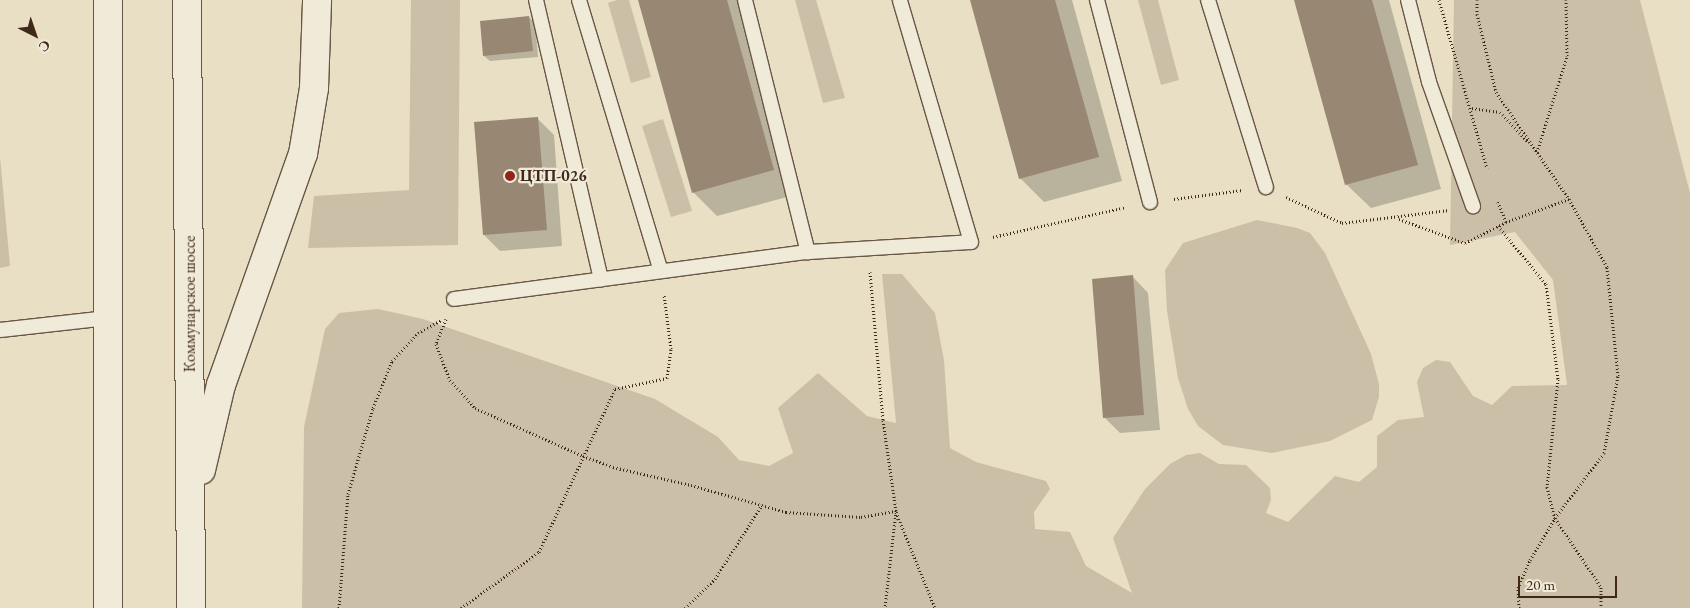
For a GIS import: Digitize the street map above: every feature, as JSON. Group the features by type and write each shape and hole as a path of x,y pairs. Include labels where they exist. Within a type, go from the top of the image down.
{"main road":[{"path":"108,0 108,608"},
{"name":"Коммунарское шоссе","path":"187,0 191,608"},
{"path":"191,510 221,385 303,154 314,88 317,0"}],"lane":[{"path":"536,0 601,280"},
{"path":"579,0 661,271"},
{"path":"745,0 808,252"},
{"path":"454,298 808,252 971,242 900,0"},
{"path":"1097,0 1150,202"},
{"path":"1208,0 1266,187"},
{"path":"1408,0 1429,82 1473,206"},
{"path":"0,330 107,318"}],"path":[{"path":"1477,0 1477,14 1496,92 1569,199 1607,266 1618,376 1604,453 1554,518 1518,588 1519,608"},
{"path":"1537,152 1567,56 1566,0"},
{"path":"1472,108 1500,112 1537,152"},
{"path":"971,242 1150,202 1266,187 1342,223 1473,206"},
{"path":"1506,222 1569,199"},
{"path":"1498,226 1546,284 1558,379 1547,487 1554,518 1601,587 1601,608"},
{"path":"868,249 883,420 896,511 935,608"},
{"path":"461,608 539,552 615,389 667,378 671,349 661,271"},
{"path":"454,298 436,344 450,380 476,408 613,468 691,484 762,505 819,517 861,517 896,511"},
{"path":"339,608 348,494 373,408 392,361 418,333 447,318"},
{"path":"685,608 714,579 762,505"},
{"path":"885,608 896,511"}],"shaded area":[{"path":"411,0 460,0 458,245 308,248 314,196 409,190"},
{"path":"617,0 629,0 651,77 631,83 608,3"},
{"path":"795,0 816,0 845,98 823,103"},
{"path":"1138,0 1158,0 1179,80 1161,85"},
{"path":"1454,0 1640,0 1690,193 1690,608 302,608 304,427 325,329 339,313 378,309 423,319 655,399 718,437 739,460 769,466 793,453 778,408 818,373 867,416 896,423 882,274 902,274 935,313 944,360 950,448 976,462 1046,481 1050,489 1034,512 1035,529 1070,532 1086,566 1132,593 1113,538 1145,489 1170,464 1186,455 1200,453 1219,464 1246,465 1270,488 1271,500 1266,513 1288,522 1335,476 1359,482 1377,467 1377,436 1398,420 1424,417 1417,382 1423,368 1436,360 1450,362 1473,396 1492,405 1512,386 1567,385 1553,280 1515,232 1450,245"},
{"path":"663,119 692,211 671,217 642,126"},
{"path":"0,157 10,266 0,268"},
{"path":"1257,220 1297,228 1310,233 1325,253 1371,354 1379,384 1379,397 1372,420 1330,441 1272,453 1223,445 1198,426 1188,409 1178,378 1167,311 1165,270 1183,243"}],"building":[{"path":"638,0 727,0 774,170 692,193"},
{"path":"970,0 1055,0 1099,157 1019,179"},
{"path":"1294,0 1372,0 1418,165 1345,185"},
{"path":"529,16 533,51 483,56 480,21"},
{"name":"ЦТП-026","path":"538,117 547,230 483,235 474,122"},
{"path":"1133,275 1144,415 1103,418 1092,279"}],"place":[{"name":"ЦТП-026","path":"510,176"}]}
